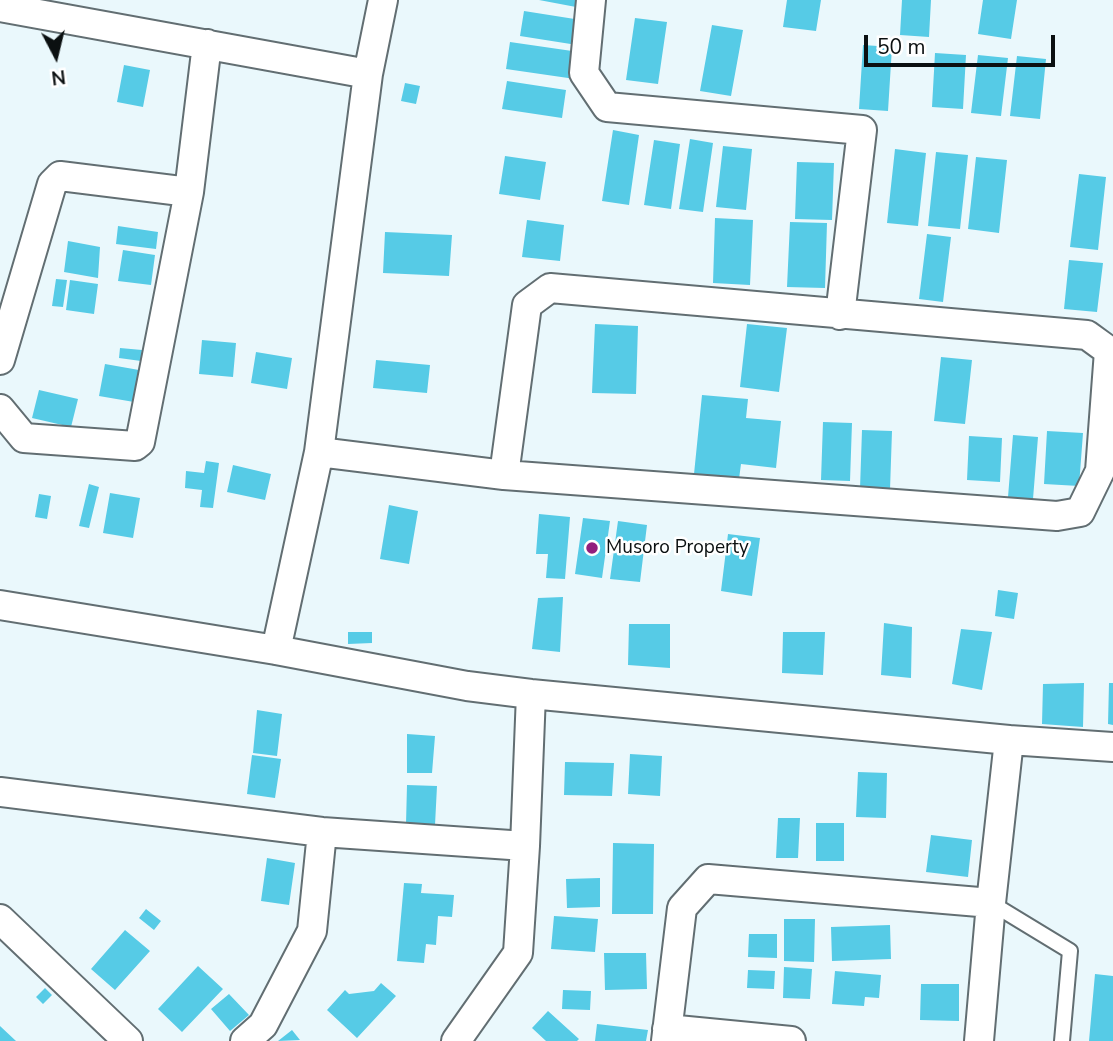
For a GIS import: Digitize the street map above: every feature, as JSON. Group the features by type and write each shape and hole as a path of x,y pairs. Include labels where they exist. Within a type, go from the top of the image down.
{"street":[{"path":"276,650 319,452 368,74 383,0"},
{"path":"591,0 584,73 607,107 862,130 840,315"},
{"path":"0,7 368,74"},
{"path":"0,409 24,438 135,446 140,442 189,192 207,44"},
{"path":"0,360 52,184 60,176 189,192"},
{"path":"319,452 504,475 1057,516 1080,512 1100,471 1109,351 1087,335 550,288 527,305 504,475"},
{"path":"0,605 276,650 467,686 1009,740 1113,747"},
{"path":"456,1041 518,953 531,694"},
{"path":"979,1041 1009,740"},
{"path":"0,792 322,832 525,846"},
{"path":"245,1041 263,1025 312,931 322,832"},
{"path":"791,1041 667,1035 682,908 708,879 991,904"},
{"path":"0,919 128,1041"}],"lane":[{"path":"991,904 1070,951 1062,1041"}],"building":[{"path":"539,0 577,0 576,7"},
{"path":"787,0 821,0 816,31 783,27"},
{"path":"902,0 931,0 929,37 900,35"},
{"path":"983,0 1017,0 1011,39 978,34"},
{"path":"524,11 581,20 577,45 520,36"},
{"path":"635,18 667,22 658,84 626,80"},
{"path":"712,25 743,30 731,96 700,91"},
{"path":"510,42 579,52 575,79 506,69"},
{"path":"863,45 892,47 888,111 859,109"},
{"path":"935,53 966,55 963,109 932,107"},
{"path":"978,55 1008,58 1001,116 971,113"},
{"path":"1017,56 1046,59 1040,119 1010,116"},
{"path":"124,65 150,70 143,107 117,102"},
{"path":"507,81 566,90 562,118 502,109"},
{"path":"405,83 420,86 416,104 401,101"},
{"path":"613,130 639,135 629,205 602,201"},
{"path":"690,139 713,143 703,212 679,209"},
{"path":"654,140 680,144 671,209 644,205"},
{"path":"723,146 752,149 746,210 716,207"},
{"path":"895,149 926,153 918,226 887,223"},
{"path":"936,152 968,155 960,229 928,226"},
{"path":"505,156 546,162 540,200 499,194"},
{"path":"976,157 1007,160 999,233 968,229"},
{"path":"797,162 834,163 832,220 795,219"},
{"path":"1079,174 1106,177 1098,250 1070,247"},
{"path":"715,218 753,220 750,285 713,283"},
{"path":"527,220 564,225 560,261 522,257"},
{"path":"790,222 827,223 825,288 787,287"},
{"path":"118,226 158,232 156,249 116,244"},
{"path":"385,232 452,235 449,276 383,273"},
{"path":"927,234 951,237 943,302 919,299"},
{"path":"68,241 100,247 98,278 64,272"},
{"path":"123,250 155,255 151,285 118,281"},
{"path":"1069,260 1103,263 1097,312 1064,309"},
{"path":"56,279 67,280 63,307 52,306"},
{"path":"70,280 98,284 94,314 66,310"},
{"path":"595,324 638,326 636,394 592,393"},
{"path":"747,324 787,328 779,392 740,387"},
{"path":"202,340 236,343 233,377 199,374"},
{"path":"120,348 142,350 141,361 119,358"},
{"path":"256,352 292,358 287,389 251,383"},
{"path":"941,357 972,360 965,424 934,421"},
{"path":"376,360 430,365 427,393 373,388"},
{"path":"105,364 139,370 134,402 99,396"},
{"path":"39,390 78,399 71,427 32,418"},
{"path":"702,395 748,399 746,418 781,421 776,468 741,464 739,479 694,474"},
{"path":"823,422 852,423 850,481 821,480"},
{"path":"862,430 892,431 890,490 860,489"},
{"path":"1047,431 1083,433 1079,486 1044,484"},
{"path":"1013,435 1038,437 1033,499 1008,497"},
{"path":"969,436 1002,438 1000,482 967,480"},
{"path":"206,461 219,463 213,508 200,507 202,490 185,488 186,471 204,473"},
{"path":"233,465 271,474 265,500 227,492"},
{"path":"89,484 99,487 89,528 79,526"},
{"path":"110,493 140,498 133,538 103,533"},
{"path":"39,494 51,496 47,519 35,517"},
{"path":"389,505 418,511 409,564 380,559"},
{"path":"539,514 570,517 565,579 546,578 548,554 536,554"},
{"name":"Musoro Property","path":"583,518 610,521 602,578 575,574"},
{"path":"618,521 647,525 640,582 610,579"},
{"path":"728,534 760,538 752,596 721,591"},
{"path":"998,590 1018,593 1014,619 995,616"},
{"path":"563,597 560,652 532,649 538,598"},
{"path":"884,623 912,627 911,678 881,675"},
{"path":"629,624 670,624 670,668 628,665"},
{"path":"961,629 992,632 982,690 952,684"},
{"path":"348,632 372,632 372,643 348,644"},
{"path":"783,632 825,632 823,675 782,673"},
{"path":"1084,683 1083,727 1042,724 1043,684"},
{"path":"1109,683 1113,683 1113,725 1108,724"},
{"path":"257,710 282,714 277,756 253,753"},
{"path":"407,734 435,736 432,773 407,773"},
{"path":"630,754 662,756 660,796 628,794"},
{"path":"252,755 281,759 275,798 247,794"},
{"path":"565,762 614,763 612,796 564,795"},
{"path":"858,772 887,773 886,818 856,817"},
{"path":"407,785 437,786 435,825 406,824"},
{"path":"778,818 800,818 798,858 776,858"},
{"path":"816,823 844,823 844,861 816,861"},
{"path":"931,835 972,840 968,877 926,872"},
{"path":"613,843 654,844 653,914 612,914"},
{"path":"267,858 295,863 289,905 261,901"},
{"path":"600,878 600,907 567,908 566,879"},
{"path":"404,883 422,884 421,893 454,895 452,917 438,916 436,945 426,944 424,963 397,961"},
{"path":"146,909 161,921 154,930 139,918"},
{"path":"554,916 598,919 595,952 551,949"},
{"path":"784,919 815,919 814,962 784,961"},
{"path":"890,925 891,959 832,961 831,927"},
{"path":"125,930 150,951 115,990 91,969"},
{"path":"749,934 777,934 777,958 748,957"},
{"path":"604,953 646,953 647,989 605,990"},
{"path":"198,966 223,989 182,1032 158,1009"},
{"path":"784,967 812,969 810,999 783,998"},
{"path":"748,970 775,971 774,989 747,988"},
{"path":"835,971 881,975 879,998 865,997 864,1006 832,1004"},
{"path":"1095,974 1113,976 1113,1041 1089,1041"},
{"path":"381,983 396,996 357,1038 327,1010 345,990 349,994 374,991"},
{"path":"921,984 959,984 959,1021 920,1020"},
{"path":"45,988 52,995 43,1004 36,997"},
{"path":"563,990 591,991 590,1010 562,1009"},
{"path":"229,994 249,1015 230,1031 211,1009"},
{"path":"548,1011 579,1039 546,1041 532,1028"},
{"path":"597,1024 648,1030 646,1041 595,1041"},
{"path":"0,1026 16,1041 0,1041"},
{"path":"292,1030 300,1040 278,1041"}],"place":[{"name":"Musoro Property","path":"592,548"}]}
